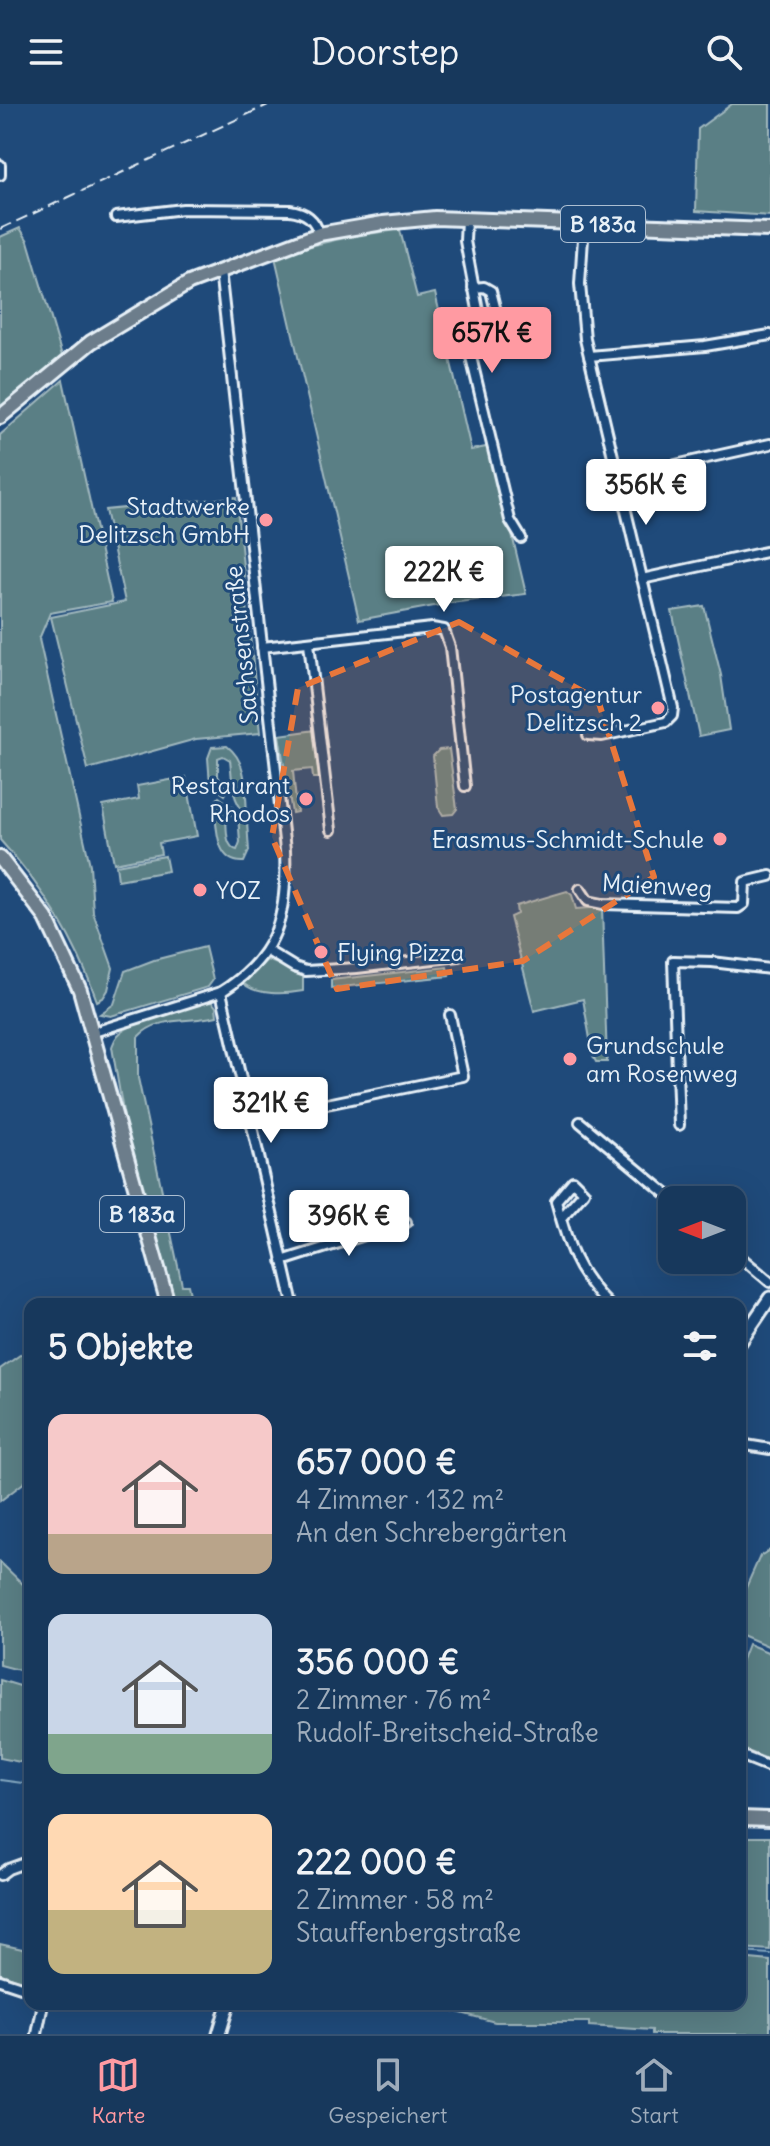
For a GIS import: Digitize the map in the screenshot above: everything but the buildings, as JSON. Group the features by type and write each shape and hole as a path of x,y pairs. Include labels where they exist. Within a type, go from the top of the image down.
{"main road":[{"name":"B 183a","path":"0,417 91,342 189,283 319,234 400,221 466,219 770,230"},
{"name":"B 183a","path":"0,858 46,918 80,990 166,1298"},
{"path":"746,1818 770,1819"}],"street":[{"path":"0,165 0,175"},
{"path":"116,217 183,209 290,210 306,213 319,234"},
{"path":"466,219 465,241 478,310 476,319 467,328 466,336 510,520 521,538"},
{"path":"584,223 580,284 589,356 673,708 672,716 666,722 602,736 588,735"},
{"name":"Sachsenstraße","path":"94,1032 221,992 237,982 266,950 281,920 286,887 285,850 220,270"},
{"path":"473,288 484,287 491,291 506,352"},
{"path":"589,356 705,346 770,335"},
{"path":"617,478 770,444"},
{"path":"642,579 770,551"},
{"path":"262,647 432,628 444,630 450,647 465,786"},
{"path":"309,643 331,830"},
{"name":"Maienweg","path":"580,889 588,901 603,904 738,908 744,904 745,882 770,876"},
{"path":"266,950 306,971 459,956"},
{"path":"679,1125 673,961 770,969"},
{"path":"221,992 291,1298"},
{"path":"249,1120 463,1076 450,1015"},
{"path":"580,1122 658,1187"},
{"path":"561,1218 579,1271 603,1298"},
{"path":"282,1261 406,1222"},
{"path":"746,1262 770,1282"},
{"path":"746,1333 770,1298"},
{"path":"746,1445 770,1449"},
{"path":"746,1757 770,1767"},
{"path":"0,1875 24,1863"},
{"path":"0,1980 24,1988"},
{"path":"37,2034 42,2010"},
{"path":"219,2034 226,2010"}],"highlighted area":[{"path":"459,622 598,700 654,877 523,961 337,989 272,837 298,688"}],"green space":[{"path":"732,104 770,104 770,216 696,211 698,129"},
{"path":"20,228 28,241 62,356 0,410 0,237"},
{"path":"400,230 417,297 435,293 471,450 491,446 526,594 450,603 359,620 275,257 337,240"},
{"path":"63,380 112,602 50,613 39,639 90,865 93,912 113,968 108,990 97,1001 79,957 57,916 0,840 0,435"},
{"path":"236,497 260,733 196,739 88,769 51,617 125,602 105,510"},
{"path":"704,606 721,675 729,730 699,736 672,611"},
{"path":"316,730 321,778 313,778 312,769 293,771 297,812 292,813 279,735"},
{"path":"227,746 234,752 242,768 247,813 244,813 234,794 230,760 223,756 218,758 218,776 227,791 225,795 210,784 208,758 212,747"},
{"path":"449,749 457,809 453,814 443,815 438,807 433,756 439,750"},
{"path":"186,777 197,836 159,843 161,854 114,863 103,806 139,799 137,786"},
{"path":"219,797 234,808 233,814 226,818 227,832 230,845 237,850 240,842 238,815 247,822 249,851 244,862 234,861 222,850 214,803"},
{"path":"165,856 168,871 118,880 116,865"},
{"path":"567,891 572,895 576,909 602,907 607,1062 596,1062 593,1056 583,999 534,1011 510,917 517,914 516,906"},
{"path":"205,947 213,980 208,987 111,1016 100,1014 114,1004 125,971"},
{"path":"267,960 303,974 303,991 263,992 243,983"},
{"path":"447,967 449,976 331,988 331,980"},
{"path":"212,1002 217,1016 165,1023 146,1030 138,1037 138,1078 182,1285 188,1285 191,1298 174,1298 126,1129 112,1047 118,1035 125,1030 177,1010"},
{"path":"24,1352 24,1483 0,1501 0,1369"},
{"path":"770,1550 770,1647 746,1637 746,1588 760,1556"},
{"path":"0,1562 24,1585 24,1671 0,1665"},
{"path":"748,1644 770,1653 770,1760 746,1750"},
{"path":"0,1680 24,1687 24,1763 0,1758"},
{"path":"746,1837 770,1837 770,1950 746,1948"},
{"path":"0,1944 24,1949 24,1981 0,1974"},
{"path":"746,1959 770,1961 770,2034 652,2034 652,2030 589,2026 589,2022 495,2022 450,2010 746,2010"}],"waterway":[{"path":"0,1780 24,1783"},
{"path":"746,1952 770,1954"}],"railway":[{"path":"0,229 270,104"}],"place":[{"name":"Stadtwerke Delitzsch GmbH","path":"266,520"},
{"name":"Postagentur Delitzsch 2","path":"658,708"},
{"name":"Restaurant Rhodos","path":"306,799"},
{"name":"Erasmus-Schmidt-Schule","path":"720,839"},
{"name":"YOZ","path":"200,890"},
{"name":"Flying Pizza","path":"321,952"},
{"name":"Grundschule am Rosenweg","path":"570,1059"}]}
